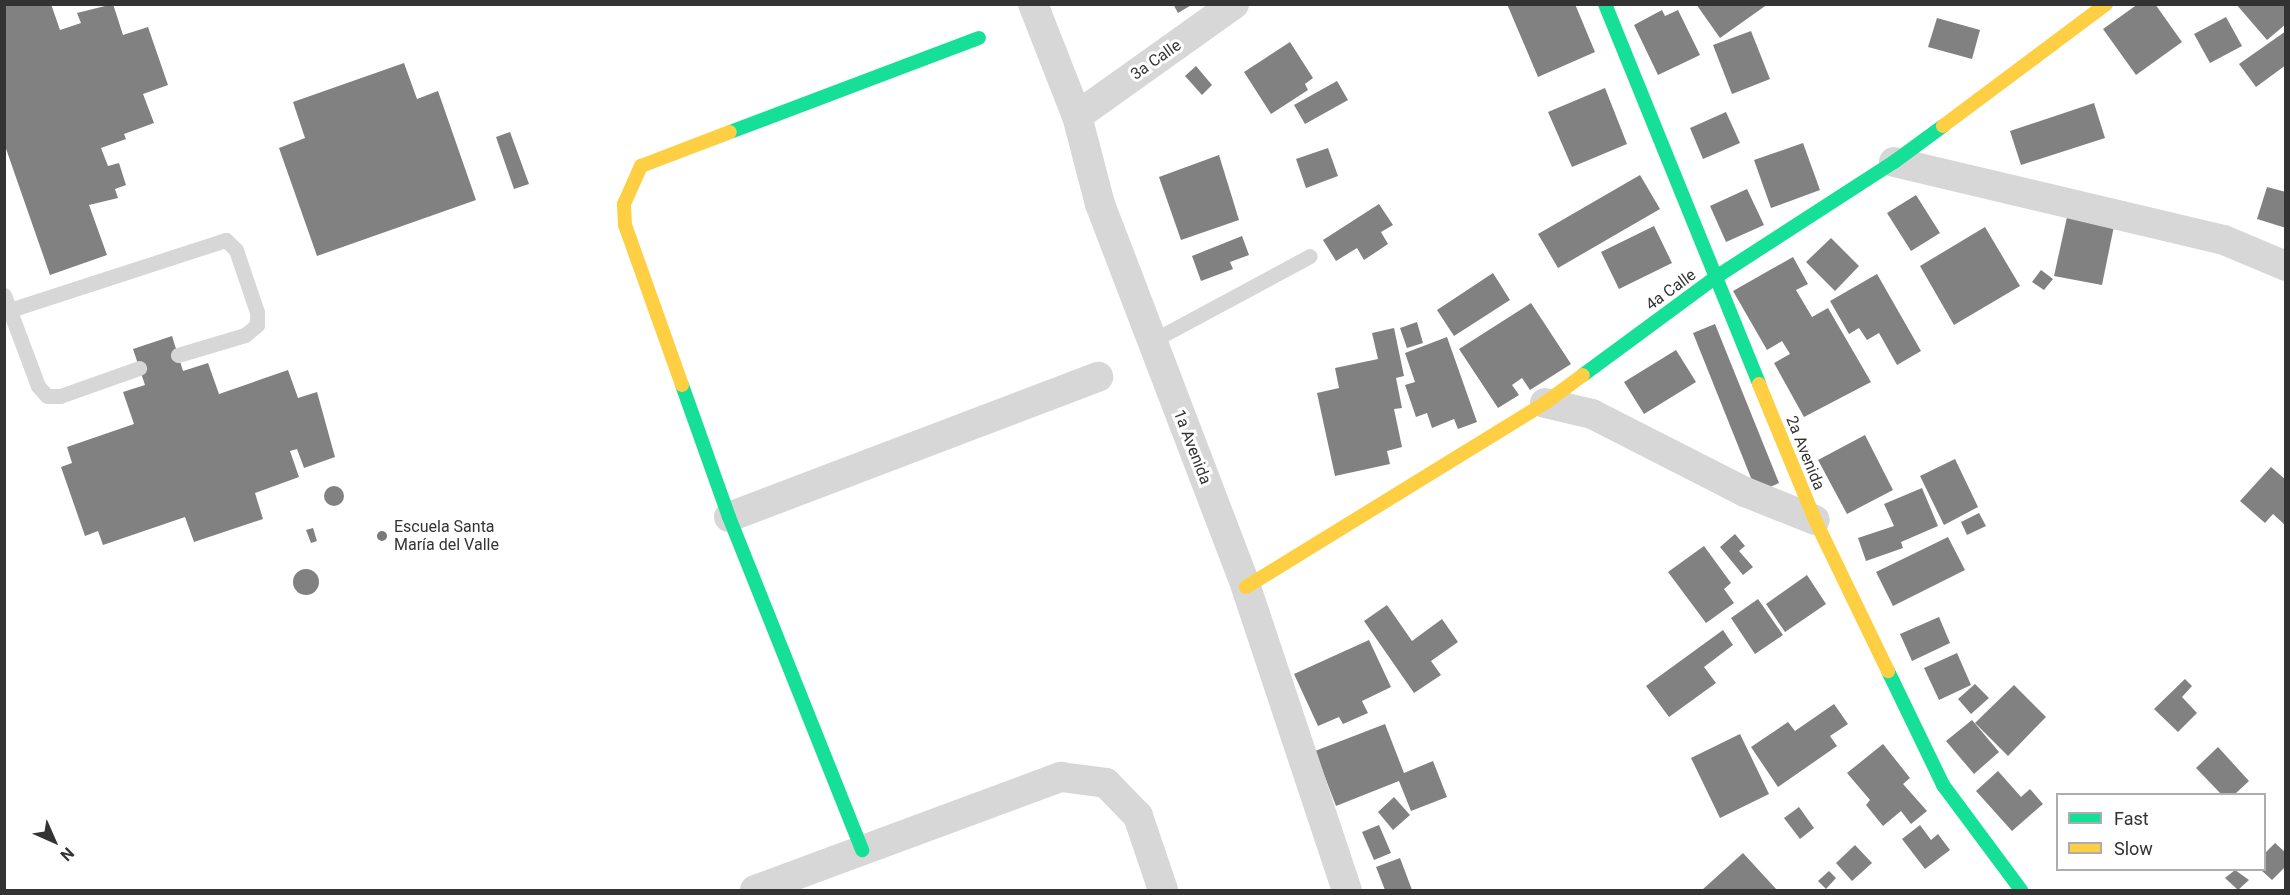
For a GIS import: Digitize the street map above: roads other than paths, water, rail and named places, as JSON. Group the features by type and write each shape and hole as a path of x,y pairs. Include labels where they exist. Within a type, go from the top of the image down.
{"street":[{"name":"1a Avenida","path":"1033,4 1077,116 1100,204 1246,587 1347,891"},
{"name":"3a Calle","path":"1077,116 1234,4"},
{"name":"2a Avenida","path":"1605,4 1815,520 1943,785 2021,891"},
{"name":"4a Calle","path":"1246,587 1545,403 1716,277 1894,162 2106,4"},
{"path":"862,850 729,517 625,225 624,204 630,184 641,166 979,38"},
{"path":"1894,162 2224,240 2286,266"},
{"path":"729,517 1098,377"},
{"path":"1545,403 1592,414 1745,492 1815,520"},
{"path":"755,891 1061,777 1106,783 1138,816 1163,891"}],"lane":[{"path":"10,310 226,240 236,250 257,312 257,325 245,335 178,355"},
{"path":"1152,341 1310,256"},
{"path":"4,295 38,386 47,396 60,396 140,368"}],"place":[{"name":"Escuela Santa María del Valle","path":"382,536"}]}
